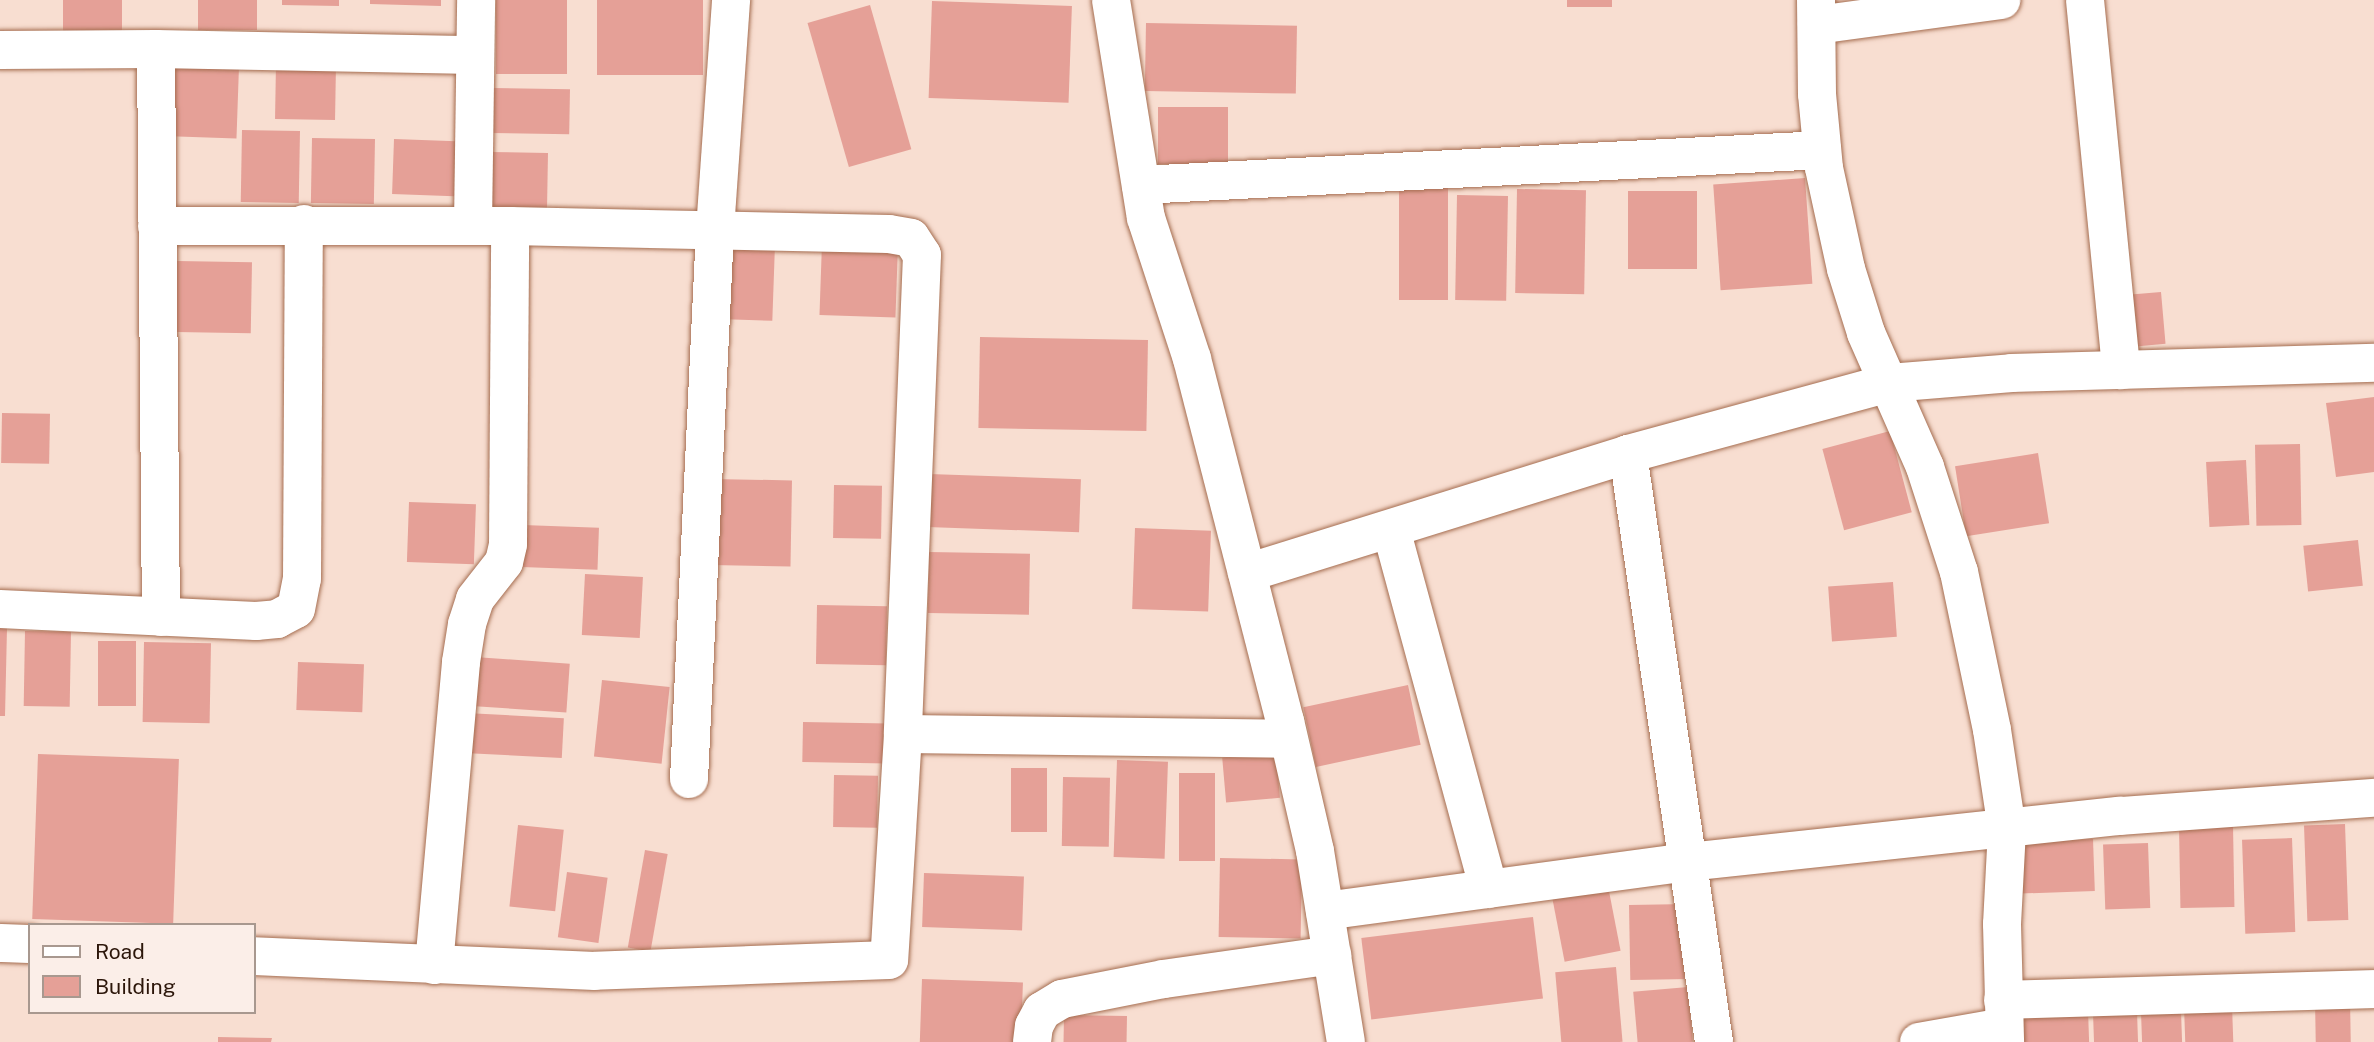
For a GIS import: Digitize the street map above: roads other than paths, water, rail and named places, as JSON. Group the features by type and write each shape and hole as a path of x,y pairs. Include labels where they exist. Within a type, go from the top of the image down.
{"street":[{"path":"434,965 460,662 475,599 504,562 508,544 492,226 475,55 476,0"},
{"path":"689,779 715,230 731,0"},
{"path":"1111,0 1146,218 1192,359 1288,738 1315,851 1346,1042"},
{"path":"2001,0 1817,13 1817,94 1822,150 1846,269 1866,333 1925,467 1959,572 1990,718 2007,829 2003,882 2004,1023"},
{"path":"2085,0 2121,370"},
{"path":"0,50 156,49 475,55"},
{"path":"156,49 161,617"},
{"path":"1141,185 1822,150"},
{"path":"157,226 304,224 889,233 911,238 922,255 903,734 889,960 595,971 256,956"},
{"path":"0,609 256,621 277,619 296,609 302,579 304,224"},
{"path":"1247,573 1628,454 1889,383 2012,373 2374,363"},
{"path":"1628,454 1714,1042"},
{"path":"1391,529 1489,889"},
{"path":"903,734 1288,738"},
{"path":"1325,911 1687,862 2120,816 2374,798"},
{"path":"0,943 28,944"},
{"path":"1032,1042 1034,1026 1042,1011 1062,999 1202,973 1332,955"},
{"path":"1919,1042 2004,1023 2374,989"}]}
